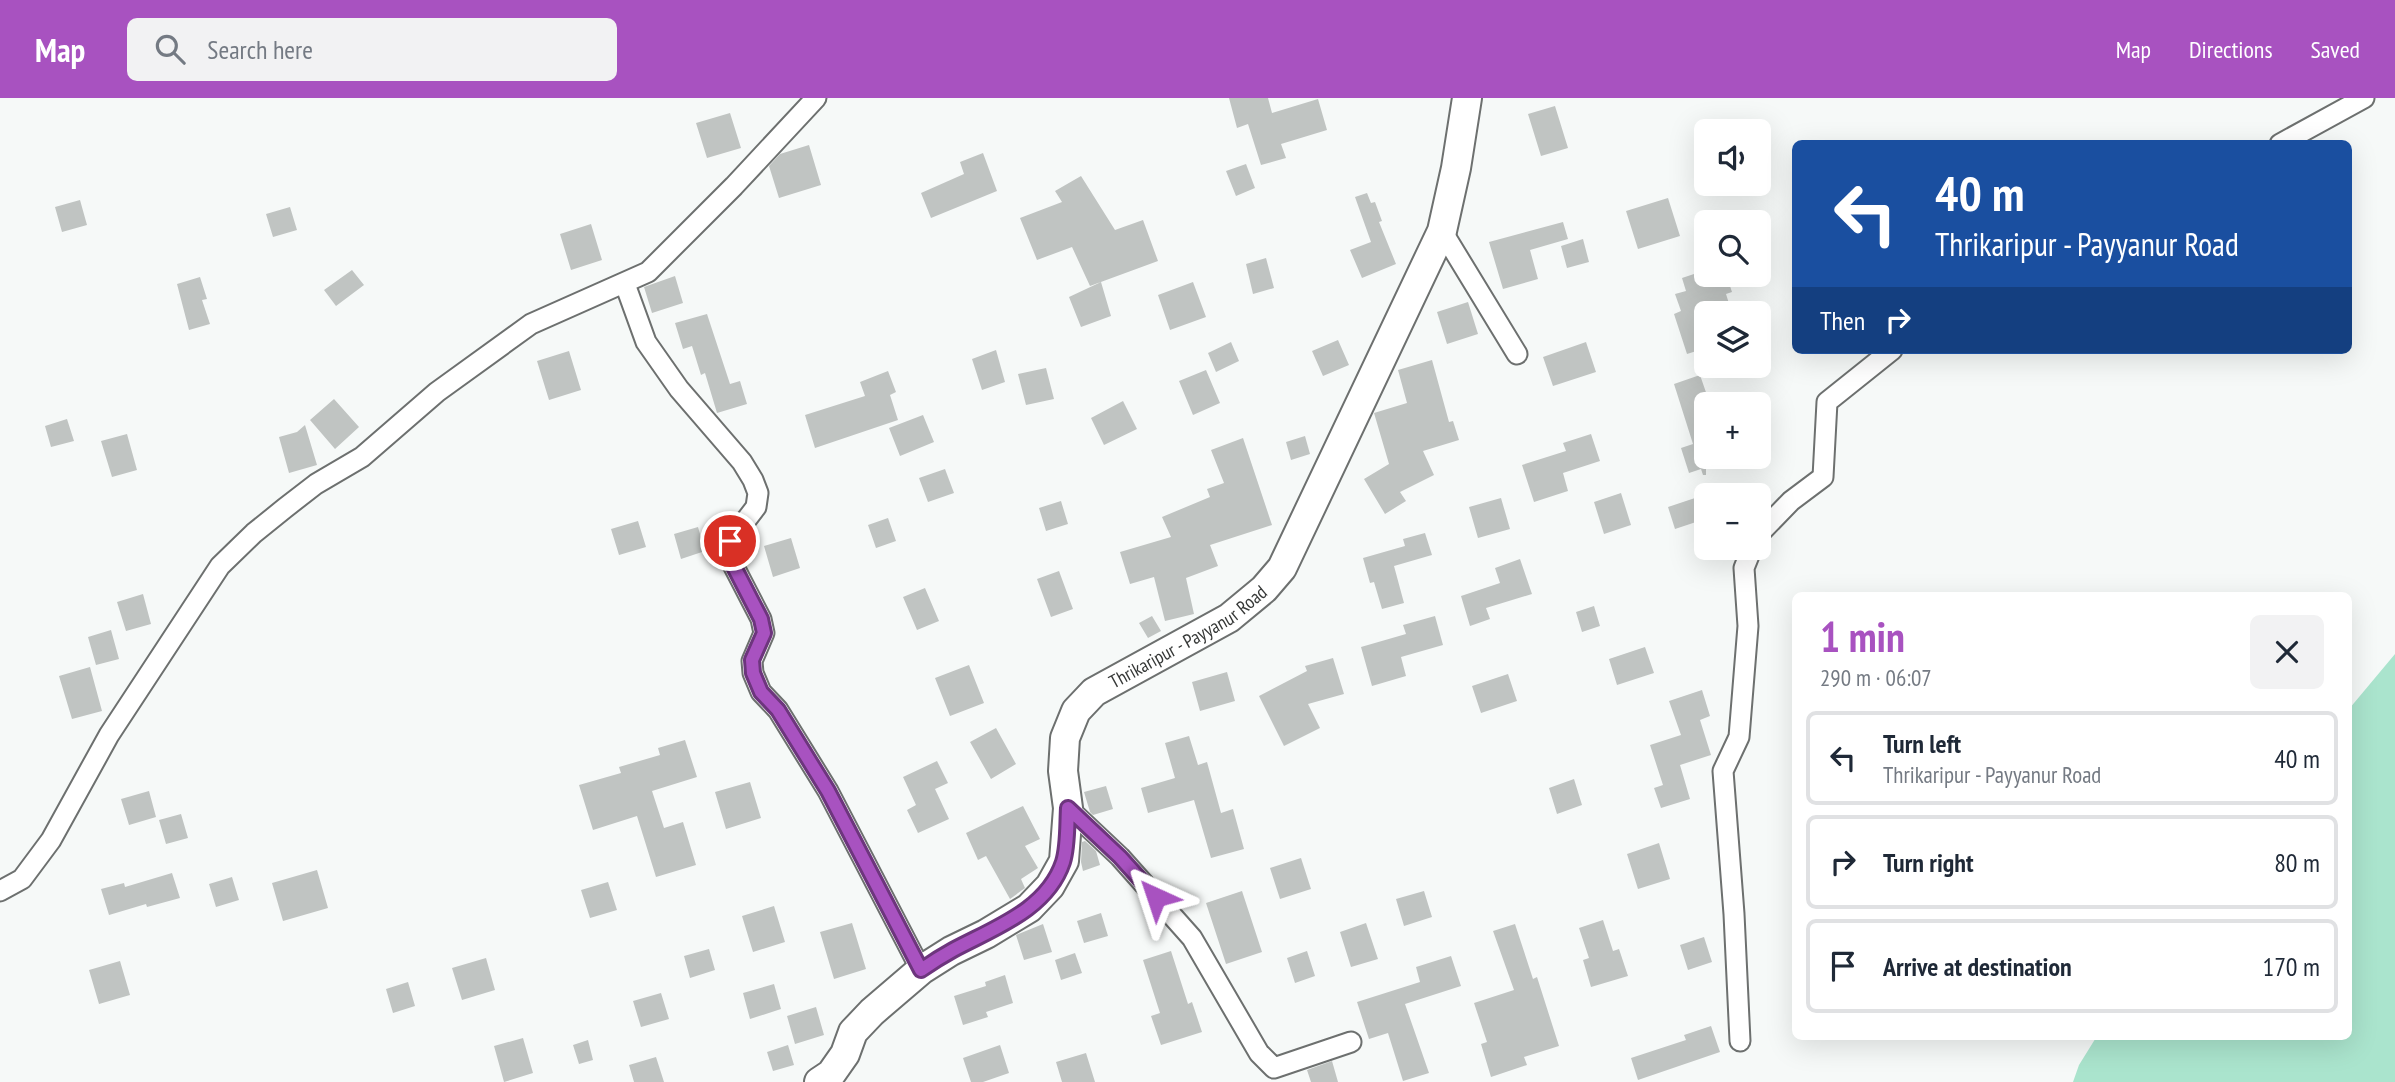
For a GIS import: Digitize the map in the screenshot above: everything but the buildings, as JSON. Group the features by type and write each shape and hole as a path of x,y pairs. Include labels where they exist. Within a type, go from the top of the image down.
{"main road":[{"name":"Thrikaripur - Payyanur Road","path":"819,1082 831,1074 845,1054 853,1032 921,970 1029,908 1050,886 1063,861 1068,808 1063,771 1065,738 1076,711 1094,692 1230,618 1264,589 1282,568 1442,231 1456,169 1467,98"}],"street":[{"path":"0,891 22,879 51,840 109,735 220,566 254,533 295,500 316,484 362,457 427,400 531,324 648,272 816,98"},
{"path":"2287,140 2364,98"},
{"path":"1442,231 1517,354"},
{"path":"625,284 646,342 679,390 742,462 753,480 758,493 757,507 730,541 730,559 761,619 764,633 752,660 753,673 761,692 778,710 828,791 921,970"},
{"path":"1771,522 1791,501 1823,477 1826,402 1887,354"},
{"path":"1740,1041 1723,771 1739,737 1748,626 1744,568 1747,560"},
{"path":"1068,808 1120,857 1192,938 1259,1053 1273,1068 1351,1042"}],"shaded area":[{"path":"2395,654 2395,1082 2073,1082 2079,1065 2095,1040 2352,1040 2352,705"}],"route":[{"path":"730,541 730,559 761,619 764,633 752,660 753,673 761,692 778,710 828,791 921,970 1029,908 1050,886 1063,861 1068,808 1120,857 1156,897"}]}
